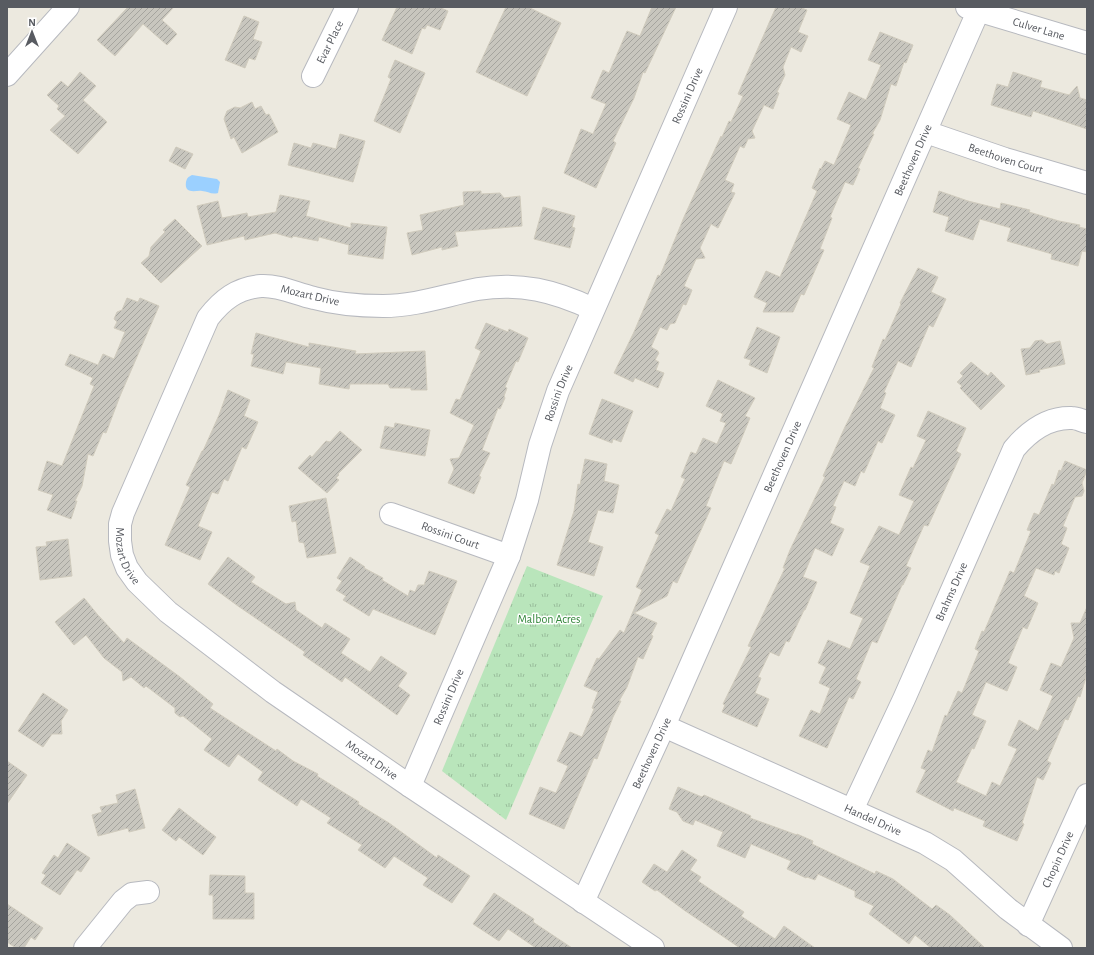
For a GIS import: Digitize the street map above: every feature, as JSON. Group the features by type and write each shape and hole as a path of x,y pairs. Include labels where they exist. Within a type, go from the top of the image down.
{"street":[{"path":"7,75 68,7"},
{"name":"Evar Place","path":"313,76 347,7"},
{"name":"Rossini Drive","path":"410,786 509,556 527,500 540,445 558,391 726,7"},
{"name":"Culver Lane","path":"975,8 1087,43"},
{"name":"Beethoven Drive","path":"583,902 664,726 926,132 975,8"},
{"name":"Beethoven Court","path":"926,132 1005,159 1087,182"},
{"name":"Mozart Drive","path":"593,309 554,293 527,288 506,287 479,289 418,304 384,306 349,305 315,298 278,287 261,286 245,289 232,294 219,305 208,318 123,513 120,524 120,541 122,555 127,568 137,582 168,612 273,692 410,786 653,948"},
{"name":"Brahms Drive","path":"852,810 904,699 1014,449 1030,432 1056,419 1073,418 1087,422"},
{"name":"Rossini Court","path":"391,514 509,556"},
{"name":"Handel Drive","path":"664,726 925,843 953,860 1028,925 1061,948"},
{"name":"Chopin Drive","path":"1028,925 1087,795"},
{"path":"84,948 123,901 132,894 148,892"}],"green space":[{"name":"Malbon Acres","path":"527,566 603,596 506,820 442,771"}],"water":[{"path":"192,175 217,179 220,182 218,193 213,194 204,191 191,191 187,189 186,182"}],"building":[{"path":"128,7 174,7 162,20 177,34 167,45 143,24 115,56 97,40"},
{"path":"397,7 439,7 448,11 440,30 427,25 425,29 422,28 412,54 382,40"},
{"path":"506,7 528,7 561,23 527,96 476,72"},
{"path":"652,7 676,7 645,73 643,72 634,98 613,141 616,143 596,188 564,173 581,129 593,134 606,104 591,98 603,70 609,73 627,31 640,36"},
{"path":"776,7 799,7 807,10 798,32 808,36 801,52 791,47 783,67 785,75 777,92 779,93 773,109 764,105 752,131 755,138 748,139 744,148 740,146 725,180 734,184 731,192 735,193 718,228 711,224 700,248 705,258 696,259 684,286 692,290 686,305 683,304 675,323 670,324 667,330 660,327 651,347 659,353 655,360 659,362 656,370 664,373 658,388 635,378 633,382 614,373 634,332 658,275 660,276 684,217 721,136 722,137 729,121 731,122 743,96 738,94"},
{"path":"244,16 259,22 253,39 262,42 255,60 249,58 245,68 225,60"},
{"path":"880,32 913,45 906,63 904,62 896,86 891,84 880,120 872,134 874,134 858,168 860,169 853,185 845,182 830,217 832,218 820,249 824,250 804,295 801,294 793,312 763,312 767,303 754,297 766,271 780,277 817,191 812,188 820,168 821,169 825,161 834,165 851,125 837,119 849,92 866,100 881,65 868,60"},
{"path":"395,60 425,73 400,133 374,121 391,79 388,77"},
{"path":"80,72 96,86 83,100 107,122 78,154 50,130 65,116 57,109 59,106 47,95 61,81 68,87"},
{"path":"1013,72 1042,81 1040,87 1069,95 1077,86 1080,98 1087,100 1087,129 1033,111 1031,117 991,105 997,84 1008,87"},
{"path":"252,102 255,109 261,106 266,115 269,114 278,132 242,153 234,137 231,139 224,119 227,111 235,107 240,108"},
{"path":"340,134 365,141 353,182 288,165 294,143 311,148 313,143 336,149"},
{"path":"176,147 193,154 185,169 169,161"},
{"path":"481,191 481,194 500,193 504,198 520,196 522,226 455,232 458,246 442,250 442,247 412,255 407,233 423,230 420,215 464,205 463,192"},
{"path":"939,191 968,201 1000,209 1001,203 1030,210 1029,212 1059,221 1080,225 1079,227 1087,229 1087,252 1082,251 1078,266 1051,259 1052,254 1007,241 1011,228 980,219 973,240 945,231 949,217 933,212"},
{"path":"280,195 310,201 306,216 351,228 351,223 387,227 383,259 348,254 349,245 319,237 318,241 293,236 292,238 275,233 245,240 244,236 207,245 197,206 218,201 222,218 247,213 248,217 276,212"},
{"path":"543,207 575,216 572,227 575,228 570,248 534,239"},
{"path":"175,219 202,246 161,283 141,263 149,256 151,247 165,232 163,230"},
{"path":"918,268 938,277 931,292 946,299 933,327 929,325 911,367 898,361 884,392 886,393 880,408 895,415 882,443 878,441 864,473 861,471 855,486 844,481 833,506 836,507 830,523 844,529 832,556 815,548 803,577 817,582 805,610 789,642 786,641 779,656 770,652 758,677 761,678 755,693 769,699 757,727 722,712 725,705 723,704 751,647 748,646 785,568 783,568 790,550 825,477 823,476 844,429 874,368 872,367 883,339 885,340 901,304 900,303"},
{"path":"127,298 138,302 140,298 159,306 120,396 106,433 103,432 93,456 88,454 82,486 75,501 77,501 71,519 47,510 53,495 38,490 47,461 62,466 94,386 90,384 93,378 65,365 70,354 98,365 103,354 114,359 125,332 114,328 117,322 114,319 117,312 122,310"},
{"path":"486,323 508,332 509,329 528,338 505,387 507,388 504,396 505,398 500,409 498,408 482,450 490,453 479,476 481,477 474,494 448,483 454,469 450,459 459,458 474,425 450,413 456,399 460,400 481,351 475,348"},
{"path":"757,327 780,337 767,373 749,365 751,360 744,358"},
{"path":"256,333 309,347 309,343 356,351 355,354 425,351 427,390 390,388 388,384 350,384 349,389 319,384 321,368 286,362 283,374 251,366 254,354 251,354"},
{"path":"1042,340 1047,344 1060,341 1065,364 1039,370 1040,372 1026,375 1021,349 1030,348 1035,341"},
{"path":"971,362 988,376 991,372 1005,386 981,410 960,388 962,386 957,382 963,376 960,373"},
{"path":"718,380 755,398 745,416 750,418 731,464 724,461 706,506 711,508 677,583 673,581 667,596 634,613 657,623 651,635 653,636 643,659 638,657 627,687 619,701 621,701 613,717 597,759 594,758 564,829 529,814 540,787 556,793 568,766 557,761 570,732 582,737 594,709 592,708 598,692 584,686 597,658 599,659 620,630 624,633 642,590 636,587 659,535 655,533 667,509 671,511 685,479 681,477 691,452 696,454 703,438 717,444 726,423 720,421 723,414 706,406"},
{"path":"228,390 250,400 244,416 258,422 246,449 242,447 228,481 224,479 218,494 212,492 198,526 212,532 200,560 165,545 190,487 186,485 219,415"},
{"path":"602,399 633,411 621,442 613,439 612,443 589,434"},
{"path":"928,411 966,428 956,451 961,454 928,526 924,525 906,566 911,568 877,643 872,641 856,679 861,682 853,699 849,697 827,748 799,736 811,710 820,714 830,688 819,683 826,667 818,663 828,640 850,649 863,618 850,613 870,566 860,562 879,526 899,535 914,501 899,495 911,467 913,468 926,440 917,436"},
{"path":"395,423 430,430 425,456 380,448 385,426 394,428"},
{"path":"340,431 362,450 338,474 339,475 336,478 339,480 327,493 298,468 310,455 312,457 326,441 330,442"},
{"path":"585,459 607,464 604,481 619,485 613,513 598,510 588,542 603,547 594,576 557,565 574,511 578,484 580,485"},
{"path":"1065,461 1087,470 1082,483 1084,491 1082,496 1075,497 1063,526 1067,528 1061,544 1069,548 1059,573 1055,571 1054,575 1036,568 1024,596 1038,603 1027,629 1023,627 1008,663 1017,667 1007,691 986,682 972,715 986,721 974,749 972,748 956,782 986,796 992,782 1000,786 1017,749 1008,745 1019,720 1038,731 1053,696 1040,690 1051,663 1061,667 1074,638 1071,623 1080,623 1087,607 1087,674 1080,697 1078,696 1068,720 1065,719 1047,761 1051,763 1043,780 1037,777 1022,823 1024,824 1017,841 983,826 985,821 954,808 953,811 916,792 926,770 921,768 928,750 932,752 945,715 947,716 958,691 962,693 979,651 975,649 982,631 984,632 1010,571 1014,573 1031,531 1027,530 1034,513 1039,515 1052,484 1054,485 1059,470 1061,471"},
{"path":"326,498 336,553 307,558 304,543 299,542 296,521 292,522 289,506"},
{"path":"68,539 72,576 40,580 36,547 47,546 46,542"},
{"path":"228,557 255,577 251,582 286,604 295,602 296,610 322,628 325,623 350,639 341,653 370,672 381,656 407,673 398,686 410,695 397,715 345,677 342,682 303,655 305,652 208,584"},
{"path":"350,557 365,567 364,568 383,578 382,580 408,596 410,590 415,592 418,585 424,585 429,571 457,581 435,635 373,609 369,616 343,600 346,596 336,590 342,581 337,578"},
{"path":"84,598 124,643 127,638 180,677 213,704 210,708 276,751 277,749 293,761 318,774 317,776 359,802 358,804 389,823 437,858 438,855 470,876 452,903 423,885 428,878 394,856 385,868 358,850 362,845 327,823 331,818 301,799 297,806 258,780 263,772 238,754 229,767 204,750 212,739 183,716 180,717 175,713 175,708 146,686 144,688 131,677 123,681 122,672 104,658 86,635 74,645 55,622"},
{"path":"43,693 68,710 61,721 62,734 52,734 43,747 18,731"},
{"path":"7,761 27,775 7,804"},
{"path":"678,787 702,797 704,795 751,816 750,818 797,834 813,841 812,844 875,874 876,871 893,879 932,909 936,905 950,915 985,948 931,948 915,935 909,944 869,914 874,906 855,897 855,891 818,874 815,880 806,878 787,869 791,861 751,844 745,858 717,846 723,832 695,820 693,825 683,821 677,812 669,809"},
{"path":"135,789 145,828 129,832 128,828 98,836 92,815 102,812 100,807 118,803 116,795"},
{"path":"179,808 216,837 203,855 179,837 176,841 162,830"},
{"path":"67,843 90,858 81,872 77,870 60,895 41,883 46,875 42,873 54,855 58,858"},
{"path":"682,850 697,860 690,870 701,877 698,881 744,912 741,916 775,939 784,926 815,948 740,948 657,890 655,891 642,882 654,864 667,872"},
{"path":"210,875 245,876 245,893 254,893 254,919 213,919 213,895 209,895"},
{"path":"494,893 534,919 533,922 572,948 536,948 508,929 499,941 473,924"},
{"path":"7,904 43,928 35,940 31,937 24,948 16,948 7,942"}]}
